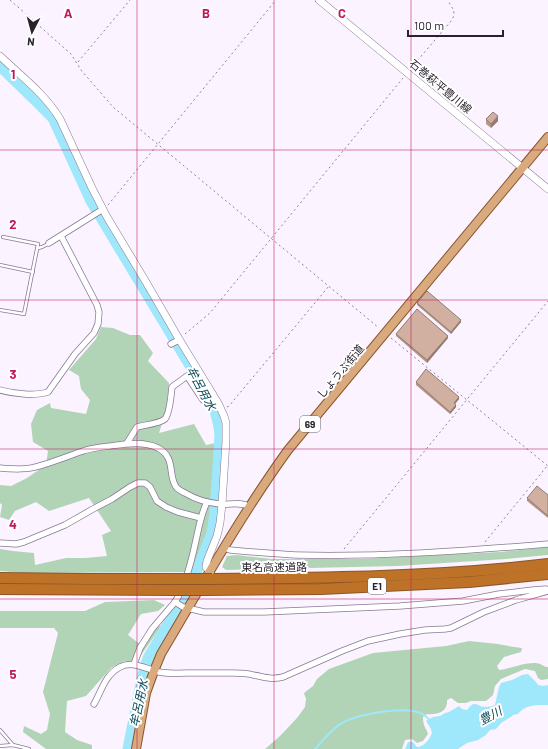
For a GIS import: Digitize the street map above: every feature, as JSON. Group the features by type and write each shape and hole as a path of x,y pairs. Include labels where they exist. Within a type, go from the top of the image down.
{"highway":[{"name":"東名高速道路","path":"0,578 179,579 211,575 316,578 402,575 514,568 548,564"},
{"name":"E1","path":"0,589 321,589 469,582 548,574"}],"main road":[{"name":"しょうぶ街道","path":"136,749 151,670 186,608 211,575 224,548 269,476 288,450 548,137"}],"street":[{"name":"石巻萩平豊川線","path":"320,0 548,189"},
{"path":"0,56 54,108 102,210 221,410 226,423 226,431 220,523 206,567 211,575"},
{"path":"48,243 102,210"},
{"path":"0,390 12,393 34,394 48,392 75,354 94,333 98,324 99,312 97,305 61,236"},
{"path":"171,344 178,340"},
{"path":"127,443 136,427 157,422 165,418 169,409 172,387 187,376 203,400 212,395"},
{"path":"0,468 13,469 38,467 84,450 127,443 144,444 158,448 165,454 169,460 174,482 177,488 208,502 221,504 245,504 250,507"},
{"path":"0,543 16,544 24,542 65,525 138,483 144,483 150,487 157,501 166,507 201,518"},
{"path":"136,665 140,648 152,629 176,603 189,567 201,518 208,502"},
{"path":"224,548 230,550 296,555 342,555 482,549 548,544"},
{"path":"176,603 186,608 204,612 264,612 400,606 462,601 499,594 533,590 548,590"},
{"path":"94,704 100,694 103,684 110,674 127,664 165,673 243,673 275,679 368,641 412,632 451,628 484,612 548,590"}],"lane":[{"path":"0,310 24,314 38,248 38,244 3,237"},
{"path":"38,248 48,243"},
{"path":"0,265 33,272"},
{"path":"0,730 13,745"},
{"path":"0,746 13,745 29,749"}],"path":[{"path":"10,0 71,54 81,70 113,108 548,466 482,546 482,549"},
{"path":"77,63 130,0"},
{"path":"102,210 276,0"},
{"path":"178,340 210,313 452,20 454,10 448,0"},
{"path":"221,410 229,406 329,286"},
{"path":"342,555 342,551 548,301"}],"green space":[{"path":"101,327 113,328 130,335 140,335 153,353 148,361 169,383 166,411 159,433 194,424 206,445 216,443 211,510 204,544 198,559 191,572 24,573 0,571 0,549 34,553 35,565 66,558 107,556 102,535 111,531 89,498 49,511 36,502 15,511 9,520 0,517 2,505 0,503 0,485 11,486 27,478 46,465 48,451 33,442 31,424 37,410 50,403 51,408 86,414 90,400 81,389 79,376 69,370 96,339"},
{"path":"548,547 548,555 398,566 226,570 222,567 227,556 236,555 272,559 362,559 500,552"},
{"path":"154,600 165,605 158,611 141,614 128,635 141,645 156,628 162,625 137,661 124,661 111,668 86,696 67,701 65,732 77,740 92,745 92,749 46,749 23,732 24,726 41,734 47,730 50,714 43,692 58,633 54,628 0,628 0,611 85,611 105,602"},
{"path":"469,641 522,648 521,652 504,657 497,666 499,670 536,663 548,667 548,679 541,680 538,678 535,671 525,669 501,679 495,686 493,695 486,701 458,703 451,698 447,700 444,710 434,714 427,714 423,717 424,725 428,734 423,741 417,743 412,739 405,740 402,749 265,749 297,718 305,707 306,699 304,693 329,669 373,653 446,646"}],"water":[{"name":"豊川","path":"528,674 538,685 548,685 548,705 524,708 518,714 513,715 501,723 496,729 490,730 486,735 478,740 467,743 458,749 405,749 408,742 413,742 417,747 420,747 428,740 432,733 426,721 449,712 459,706 462,709 467,710 474,704 485,707 495,705 501,683"}],"building":[{"path":"493,112 498,116 491,124 486,119"},
{"path":"427,291 461,320 451,332 417,303"},
{"path":"417,309 448,336 427,360 396,334"},
{"path":"426,369 459,397 454,403 456,405 450,412 416,382"},
{"path":"537,486 548,495 548,516 527,498"}],"waterway":[{"name":"牟呂用水","path":"0,66 53,118 91,201 212,402 219,426 220,435 215,513 212,533 199,566 183,599 148,658 139,693 128,749"},
{"path":"315,749 338,725 369,714 403,710 424,715 430,720"}]}
